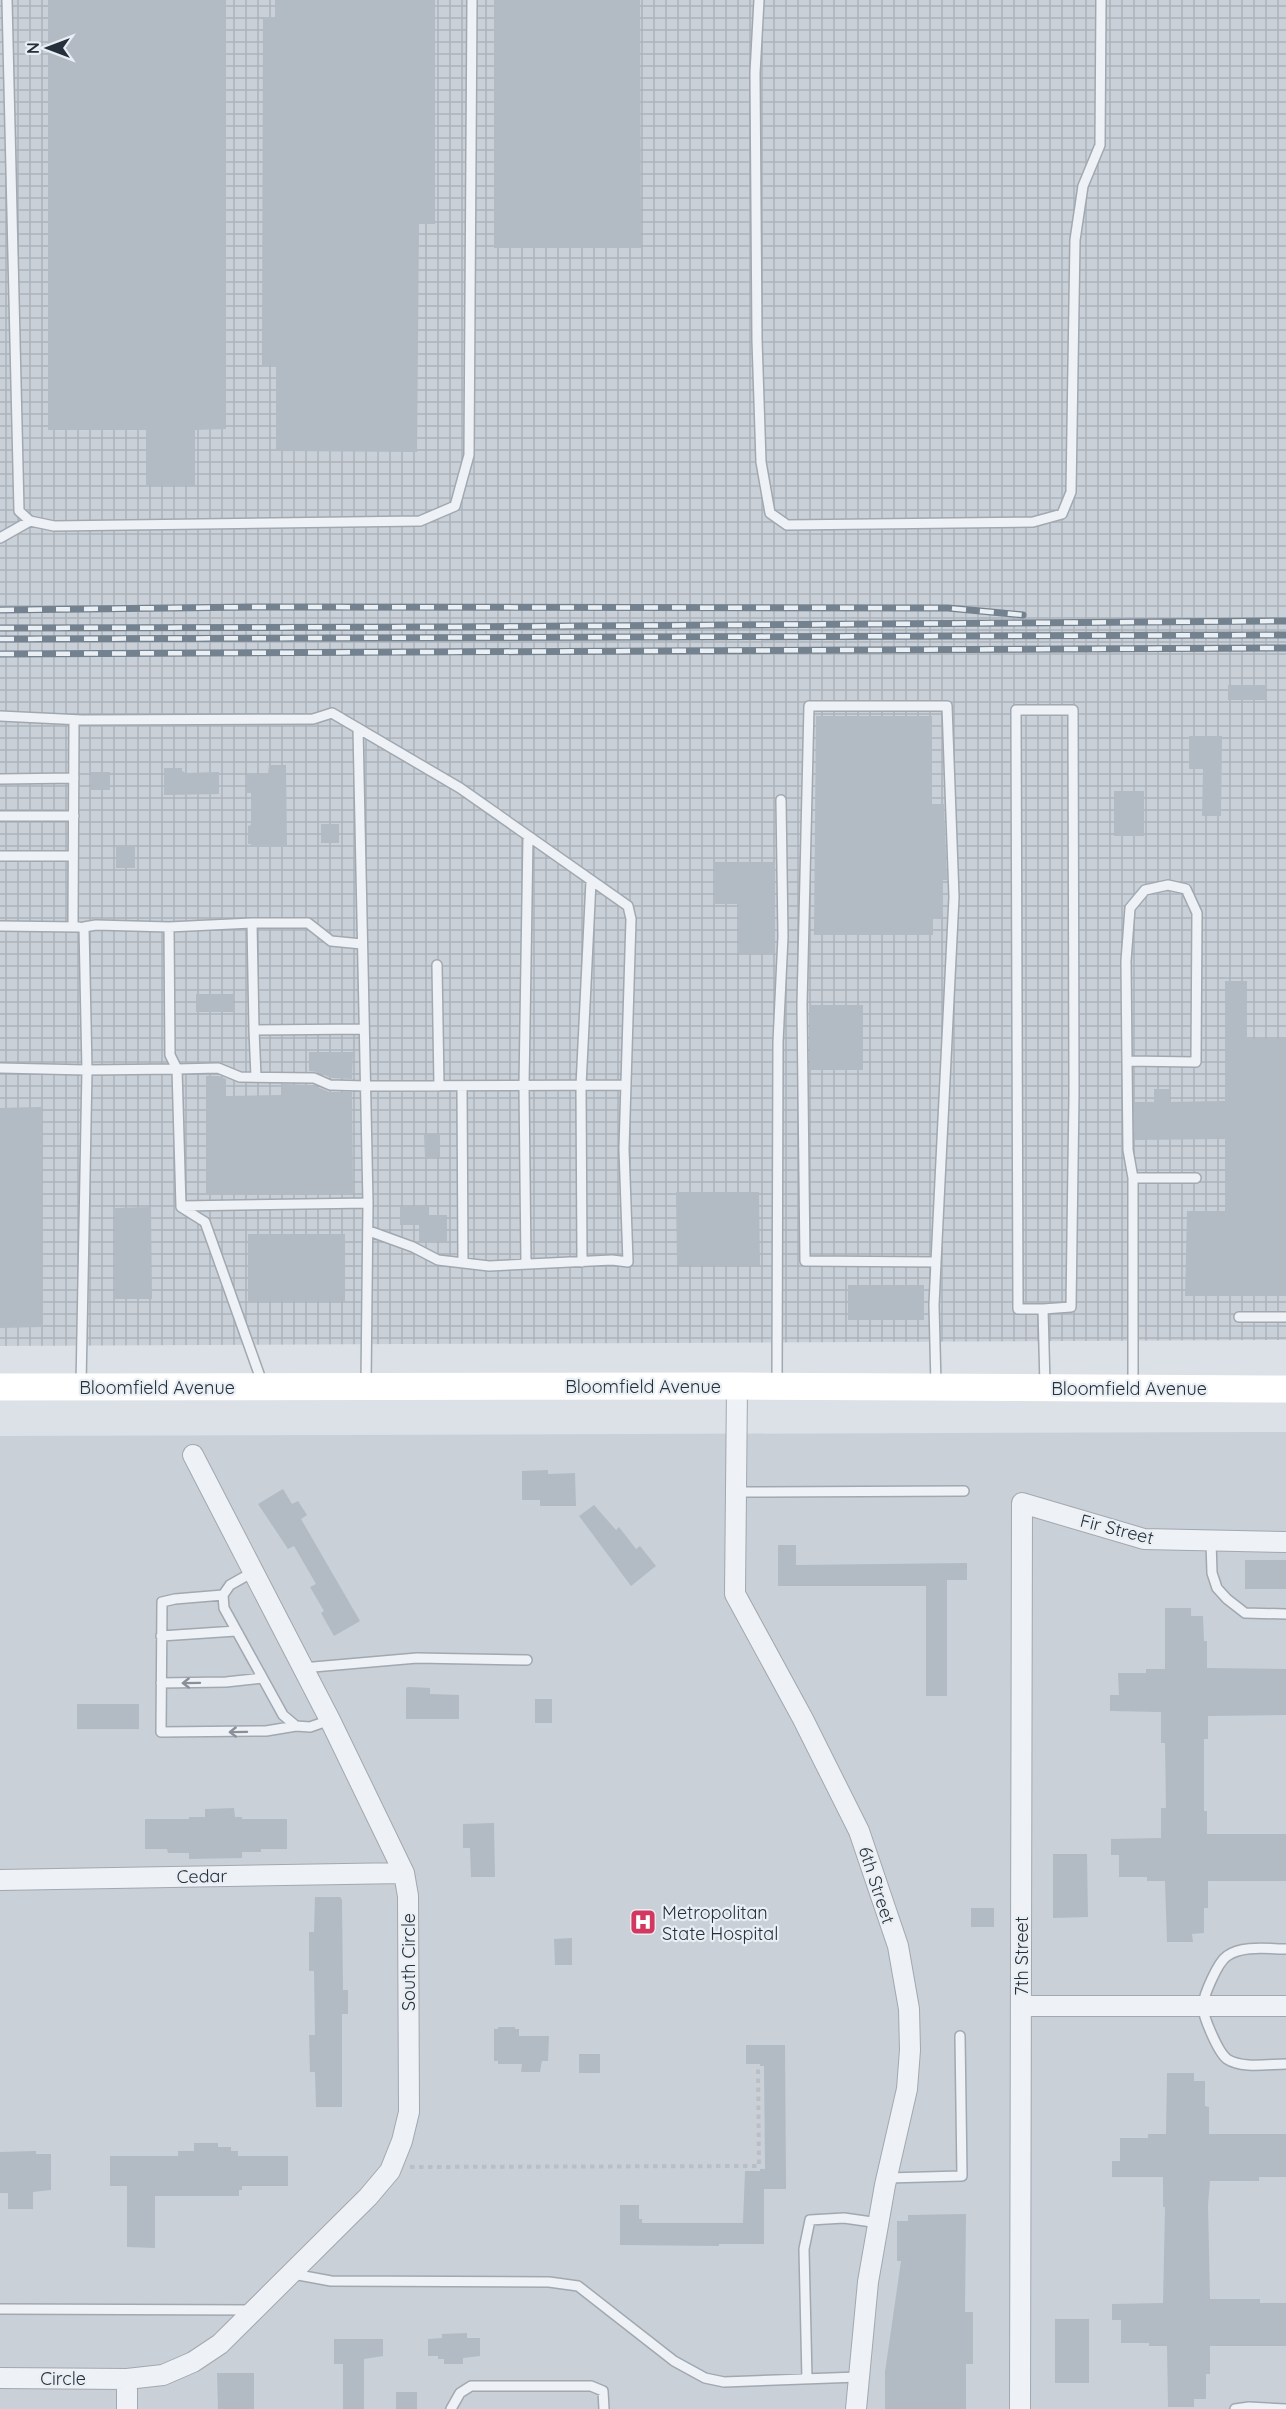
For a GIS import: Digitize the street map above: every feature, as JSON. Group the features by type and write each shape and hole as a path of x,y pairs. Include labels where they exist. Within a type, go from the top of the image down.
{"main road":[{"name":"Bloomfield Avenue","path":"0,1388 777,1386 1286,1389"}],"street":[{"name":"6th Street","path":"737,1386 735,1594 803,1719 859,1831 898,1946 909,2010 910,2050 907,2089 887,2178 868,2282 855,2409"},
{"name":"South Circle","path":"127,2379 163,2375 193,2362 220,2344 368,2197 392,2167 402,2141 409,2112 408,1896 404,1873 330,1720 194,1455"},
{"name":"Fir Street","path":"1022,1503 1144,1539 1286,1542"},
{"name":"7th Street","path":"1020,2408 1022,1503"},
{"name":"Cedar","path":"0,1880 404,1873"},
{"path":"1021,2006 1286,2006"},
{"name":"Circle","path":"0,2378 127,2379"},
{"path":"127,2379 127,2409"}],"lane":[{"path":"7,0 19,511 30,521 54,526 420,521 455,506 469,455 472,0"},
{"path":"759,0 755,85 757,340 761,462 771,513 787,525 1033,522 1062,514 1071,492 1075,240 1083,186 1100,145 1101,0"},
{"path":"0,538 30,521"},
{"path":"936,1262 805,1261 802,1005 809,706 947,706 954,897 934,1305 936,1387"},
{"path":"1016,710 1073,710 1074,1094 1071,1307 1043,1309 1018,1309 1016,710"},
{"path":"0,717 74,720 313,719 332,713 460,788 628,906 631,919 624,1149 628,1262 489,1266 463,1263 438,1260 413,1247 369,1231"},
{"path":"73,927 74,720"},
{"path":"358,728 369,1231 366,1387"},
{"path":"0,780 74,778"},
{"path":"777,1386 778,1042 783,937 781,800"},
{"path":"0,816 74,816"},
{"path":"526,1264 524,1086 528,837"},
{"path":"0,856 73,856"},
{"path":"582,1262 581,1086 591,881"},
{"path":"1126,1061 1196,1062 1197,913 1186,889 1168,885 1145,890 1130,908 1126,961 1126,1061 1128,1150 1133,1178 1133,1388"},
{"path":"252,923 256,1077"},
{"path":"0,926 169,927 308,923 330,941 362,944"},
{"path":"81,1387 87,1070 84,927"},
{"path":"169,927 170,1055 177,1069 181,1206"},
{"path":"437,965 439,1086"},
{"path":"254,1030 364,1029"},
{"path":"0,1068 87,1070 218,1068 240,1077 314,1078 330,1085 365,1086 627,1085"},
{"path":"462,1086 463,1263"},
{"path":"1133,1178 1196,1178"},
{"path":"181,1206 368,1203"},
{"path":"181,1206 205,1222 264,1387"},
{"path":"1043,1309 1045,1388"},
{"path":"1239,1317 1286,1317"},
{"path":"736,1492 964,1491"},
{"path":"1211,1541 1212,1573 1217,1588 1227,1599 1245,1613 1286,1614"},
{"path":"253,1572 230,1585 223,1595 224,1608 283,1715 296,1726"},
{"path":"223,1595 162,1602 161,1732 267,1731 296,1726 310,1727 330,1720"},
{"path":"161,1636 236,1631"},
{"path":"302,1668 417,1658 527,1660"},
{"path":"161,1683 226,1682 262,1678"},
{"path":"1286,1949 1242,1949 1226,1956 1214,1974 1203,2006 1214,2040 1226,2058 1242,2064 1286,2064"},
{"path":"887,2178 962,2176 960,2036"},
{"path":"807,2379 804,2249 810,2220 844,2218 879,2223"},
{"path":"291,2273 331,2281 549,2283 578,2286 674,2361 705,2378 724,2382 858,2377"},
{"path":"0,2309 253,2310"},
{"path":"451,2409 460,2393 471,2386 591,2386 603,2391 604,2409"},
{"path":"1235,2409 1249,2407 1286,2409"}],"path":[{"path":"392,2167 759,2166 758,2068"}],"shaded area":[{"path":"0,0 1286,0 1286,1340 0,1346"},
{"name":"Metropolitan State Hospital","path":"1286,1432 1286,2409 0,2409 0,1436"}],"building":[{"path":"48,0 226,0 226,429 195,430 195,485 146,485 146,430 48,430"},
{"path":"275,0 435,0 435,224 419,224 417,452 276,451 276,365 262,365 263,17 275,17"},
{"path":"494,0 640,0 641,248 494,248"},
{"path":"1228,685 1266,685 1265,700 1228,700"},
{"path":"816,716 932,716 932,804 944,804 947,880 943,880 943,918 933,918 933,935 814,935"},
{"path":"1189,736 1222,736 1221,816 1202,816 1203,769 1189,769"},
{"path":"269,765 286,765 287,847 251,847 251,844 248,844 248,826 251,825 251,793 247,793 247,774 268,774"},
{"path":"164,768 182,768 182,771 186,773 219,772 219,794 164,795"},
{"path":"91,772 110,772 110,790 91,790"},
{"path":"1114,791 1144,791 1144,836 1114,836"},
{"path":"321,824 339,824 339,843 321,843"},
{"path":"135,845 135,868 116,868 116,846"},
{"path":"715,862 775,862 775,954 739,954 739,904 715,904"},
{"path":"1225,981 1247,981 1247,1039 1286,1039 1286,1296 1185,1296 1187,1211 1225,1211 1225,1139 1135,1140 1134,1102 1154,1102 1154,1089 1169,1089 1170,1102 1225,1101"},
{"path":"196,994 233,994 233,1012 196,1012"},
{"path":"809,1005 863,1005 863,1070 810,1070"},
{"path":"309,1052 353,1052 352,1079 332,1078 309,1071"},
{"path":"206,1076 219,1076 226,1079 226,1096 282,1095 282,1084 313,1085 329,1092 352,1092 353,1194 206,1195"},
{"path":"42,1107 43,1327 0,1328 0,1108"},
{"path":"424,1134 440,1134 440,1157 425,1158"},
{"path":"676,1192 759,1192 760,1266 677,1265"},
{"path":"429,1206 429,1215 447,1215 447,1241 419,1241 419,1225 400,1225 400,1207"},
{"path":"151,1207 152,1299 115,1299 115,1208"},
{"path":"248,1234 345,1234 345,1301 248,1301"},
{"path":"848,1285 924,1285 924,1320 848,1320"},
{"path":"548,1470 548,1474 575,1473 576,1506 540,1506 540,1500 522,1500 522,1471"},
{"path":"283,1489 292,1504 298,1501 307,1515 301,1519 360,1621 334,1636 321,1613 324,1611 310,1587 316,1584 294,1546 288,1549 258,1504"},
{"path":"594,1505 616,1530 619,1527 636,1549 640,1546 656,1566 631,1586 579,1516"},
{"path":"778,1545 796,1545 796,1565 967,1563 967,1580 947,1580 947,1696 926,1696 926,1586 778,1586"},
{"path":"1245,1560 1286,1560 1286,1589 1245,1589"},
{"path":"1165,1608 1191,1608 1191,1616 1203,1616 1204,1641 1207,1641 1207,1668 1286,1669 1286,1715 1208,1716 1208,1739 1204,1739 1204,1811 1207,1811 1207,1834 1286,1834 1286,1881 1208,1881 1208,1908 1204,1908 1204,1933 1192,1934 1193,1942 1167,1942 1165,1881 1147,1881 1147,1877 1119,1877 1119,1855 1111,1855 1111,1839 1161,1838 1161,1808 1166,1808 1165,1743 1161,1743 1161,1712 1110,1711 1110,1695 1119,1695 1118,1673 1146,1673 1146,1669 1165,1669"},
{"path":"406,1688 430,1688 430,1694 459,1695 459,1719 406,1719"},
{"path":"535,1699 552,1699 552,1723 535,1723"},
{"path":"77,1704 139,1704 139,1729 77,1729"},
{"path":"234,1808 235,1817 242,1817 242,1819 287,1819 287,1849 242,1852 242,1858 189,1859 189,1853 168,1853 167,1849 145,1849 145,1819 189,1819 189,1817 205,1817 205,1809"},
{"path":"494,1823 495,1877 471,1877 470,1848 463,1848 463,1824"},
{"path":"1053,1854 1087,1854 1088,1917 1053,1918"},
{"path":"315,1897 340,1897 342,1900 343,1990 348,1990 348,2014 342,2014 342,2107 316,2107 315,2072 310,2072 309,2035 315,2035 314,1971 309,1971 309,1932 314,1932"},
{"path":"971,1908 994,1908 994,1927 971,1927"},
{"path":"572,1938 572,1965 555,1965 554,1939"},
{"path":"515,2027 519,2029 519,2036 549,2036 548,2061 542,2061 540,2072 521,2072 522,2064 498,2064 498,2061 494,2061 494,2029"},
{"path":"746,2045 785,2045 786,2189 764,2189 764,2244 620,2245 620,2205 639,2205 639,2219 642,2219 642,2223 743,2223 745,2171 765,2169 764,2066 746,2064"},
{"path":"579,2054 600,2054 600,2073 579,2073"},
{"path":"1167,2073 1194,2073 1194,2081 1205,2081 1205,2106 1209,2107 1209,2134 1286,2134 1286,2177 1259,2177 1259,2181 1210,2181 1208,2205 1210,2299 1260,2299 1260,2303 1286,2303 1286,2346 1210,2346 1210,2374 1206,2374 1206,2399 1194,2399 1194,2407 1168,2407 1167,2346 1149,2346 1149,2343 1121,2343 1121,2320 1112,2320 1112,2304 1163,2303 1165,2207 1163,2207 1163,2177 1112,2177 1112,2161 1120,2161 1120,2138 1148,2138 1148,2134 1166,2134"},
{"path":"194,2143 218,2143 218,2147 231,2147 231,2151 238,2151 238,2156 288,2156 288,2186 242,2186 239,2196 155,2196 155,2248 127,2247 127,2186 110,2186 110,2156 178,2156 178,2151 194,2151"},
{"path":"36,2151 36,2154 51,2154 51,2190 33,2192 33,2209 8,2209 8,2193 0,2193 0,2152"},
{"path":"966,2214 965,2312 973,2312 973,2364 966,2364 966,2409 885,2409 885,2372 901,2261 897,2261 897,2221 908,2221 908,2215"},
{"path":"1055,2319 1089,2319 1089,2383 1055,2383"},
{"path":"467,2333 467,2338 480,2338 480,2356 463,2358 463,2364 444,2364 444,2359 438,2359 438,2356 428,2356 428,2339 442,2338 442,2334"},
{"path":"334,2339 383,2339 383,2356 364,2359 364,2409 343,2409 343,2364 334,2364"},
{"path":"217,2373 254,2373 254,2409 218,2409"},
{"path":"396,2392 417,2392 417,2409 396,2409"}],"railway":[{"path":"0,610 254,607 948,608 1023,615"},
{"path":"0,628 1286,621"},
{"path":"0,639 1286,635"},
{"path":"0,654 1286,648"}],"place":[{"name":"Metropolitan State Hospital","path":"643,1922"}]}
